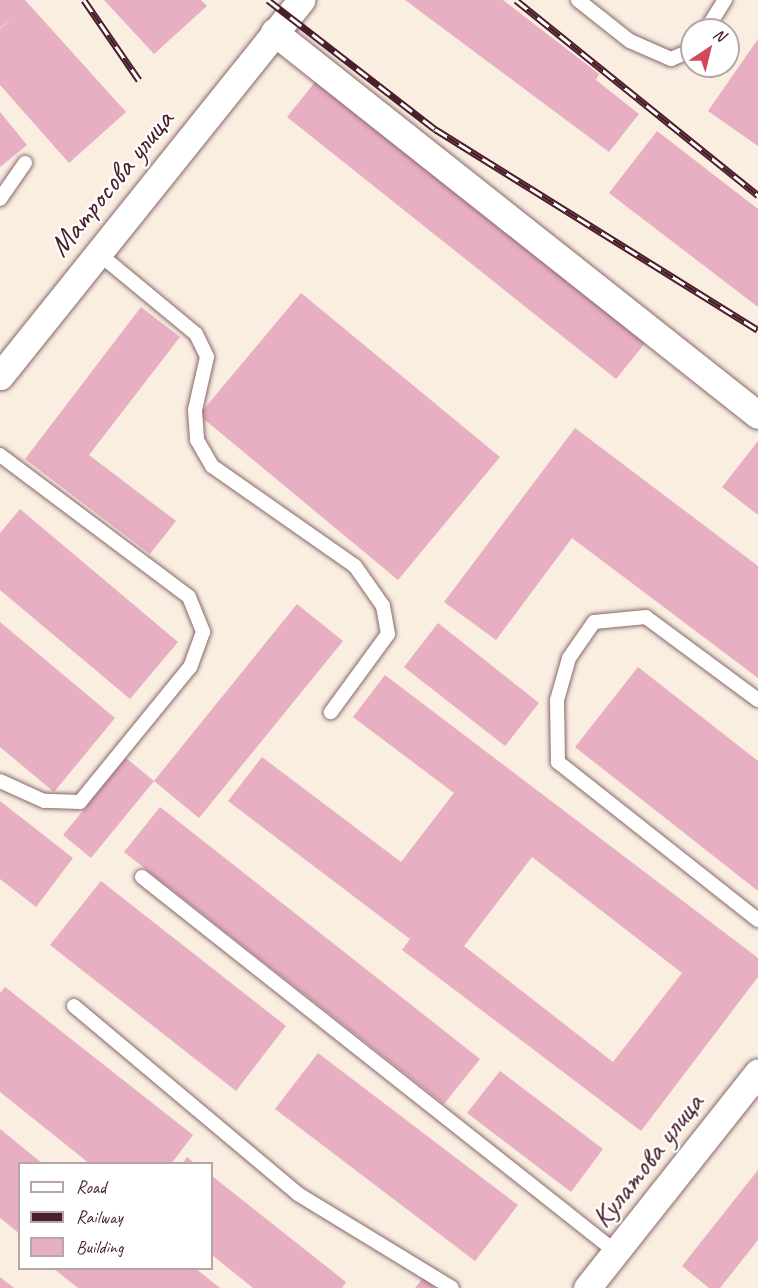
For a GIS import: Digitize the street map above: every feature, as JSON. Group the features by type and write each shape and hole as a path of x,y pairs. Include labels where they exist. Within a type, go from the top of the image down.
{"street":[{"name":"Матросова улица","path":"0,376 274,32 292,3"},
{"path":"274,32 758,415"},
{"name":"Кулатова улица","path":"588,1288 758,1072"}],"lane":[{"path":"578,0 630,41 671,59 680,55"},
{"path":"714,18 725,0"},
{"path":"0,199 25,163"},
{"path":"98,253 196,334 207,357 195,410 196,440 212,466 355,566 383,606 388,634 331,712"},
{"path":"0,454 189,597 203,632 190,667 80,802 44,801 0,781"},
{"path":"758,700 646,617 594,622 569,658 557,700 558,762 758,920"},
{"path":"142,877 616,1252"},
{"path":"74,1006 298,1194 452,1288"}],"building":[{"path":"0,0 25,0 126,112 69,163 0,85 0,29 11,19 0,28"},
{"path":"104,0 201,0 207,6 154,54"},
{"path":"405,0 503,0 599,74 596,80 639,114 609,152"},
{"path":"758,39 758,146 708,111 731,78 740,78 740,65"},
{"path":"315,82 646,342 616,379 287,117"},
{"path":"0,112 27,145 0,167"},
{"path":"657,131 758,209 758,307 609,193"},
{"path":"301,293 500,457 398,580 199,415"},
{"path":"141,307 180,337 89,455 176,521 150,554 25,459"},
{"path":"575,428 758,566 758,678 572,538 496,640 444,602"},
{"path":"758,441 758,515 722,487"},
{"path":"20,509 178,642 130,699 0,590 0,533"},
{"path":"297,604 343,641 199,818 154,781"},
{"path":"0,622 115,718 54,792 0,747"},
{"path":"438,623 539,703 505,746 404,667"},
{"path":"638,667 758,761 758,891 575,747"},
{"path":"385,675 758,958 758,977 641,1131 402,950 410,939 228,801 262,757 401,862 454,793 353,717","holes":["532,857 682,973 613,1062 464,946"]},
{"path":"126,758 154,781 91,858 63,835"},
{"path":"0,801 73,858 36,907 0,879"},
{"path":"160,807 480,1059 444,1104 124,852"},
{"path":"101,881 286,1026 236,1091 50,945"},
{"path":"5,987 193,1135 173,1162 88,1162 0,1092 0,993"},
{"path":"318,1053 518,1205 475,1261 275,1109"},
{"path":"500,1071 603,1149 571,1192 467,1113"},
{"path":"0,1129 41,1162 18,1162 18,1232 0,1218"},
{"path":"187,1157 193,1162 183,1162"},
{"path":"758,1170 758,1240 720,1288 709,1288 682,1266"},
{"path":"213,1177 346,1282 342,1288 253,1288 213,1256"},
{"path":"56,1270 198,1270 220,1288 78,1288"},
{"path":"0,1277 14,1288 0,1288"},
{"path":"423,1278 435,1288 415,1288"}],"railway":[{"path":"84,0 139,80"},
{"path":"268,0 435,129 758,330"},
{"path":"516,0 758,195"}]}
